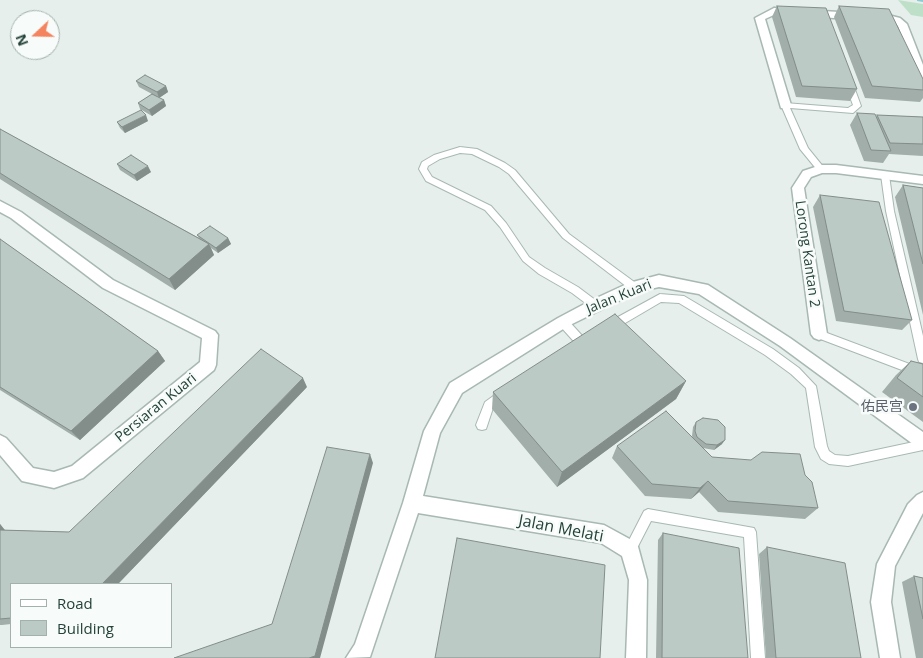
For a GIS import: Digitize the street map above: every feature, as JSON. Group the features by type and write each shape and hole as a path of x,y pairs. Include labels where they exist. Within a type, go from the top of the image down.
{"street":[{"path":"785,104 760,18 774,11 828,19 888,18 896,20 902,24 922,77"},
{"path":"821,169 836,169 923,180"},
{"name":"Lorong Kantan 2","path":"819,334 798,188 807,174 821,169"},
{"name":"Persiaran Kuari","path":"0,206 16,215 108,284 210,335 208,365 77,472 54,480 28,474 0,443"},
{"name":"Jalan Kuari","path":"412,503 432,431 456,388 595,305 634,287 659,280 703,289 785,342 923,443"},
{"path":"890,658 881,602 886,564 914,510 923,501"},
{"path":"356,658 363,650 412,503"},
{"name":"Jalan Melati","path":"412,503 604,534 630,550"},
{"path":"630,550 638,580 636,658"}],"lane":[{"path":"821,169 804,149 785,104 850,110 857,106 848,78"},
{"path":"595,305 526,259 503,225 488,208 429,179 423,169 425,164 437,157 460,150 474,151 502,164 512,172 566,236 634,287"},
{"path":"885,175 890,212 923,359"},
{"path":"564,322 586,341 660,298 681,300 769,352 795,371 811,386 821,447 825,455 833,460 848,461 923,443"},
{"path":"819,334 923,374"},
{"path":"482,425 489,405 510,389"},
{"path":"630,550 648,515 750,532 758,658"}],"green space":[{"path":"898,0 923,4 923,17 911,15"}],"building":[{"path":"777,6 826,8 857,89 802,86"},
{"path":"839,6 889,9 923,79 923,90 872,86"},
{"path":"145,75 166,86 157,92 136,81"},
{"path":"152,94 164,100 149,110 138,103"},
{"path":"141,110 146,115 122,127 117,122"},
{"path":"857,113 875,114 891,151 871,150"},
{"path":"877,115 923,117 923,144 890,143"},
{"path":"0,129 209,244 169,279 0,173"},
{"path":"131,155 148,166 134,175 117,164"},
{"path":"903,185 923,188 923,264"},
{"path":"820,195 879,202 912,320 844,311"},
{"path":"210,226 228,238 216,248 197,235"},
{"path":"0,239 158,351 71,431 0,387"},
{"path":"615,314 686,381 562,472 493,392"},
{"path":"261,349 303,378 103,583 10,583 10,618 0,619 0,530 69,532"},
{"path":"911,361 923,364 923,397 897,378"},
{"path":"666,411 712,457 751,460 762,452 800,454 805,475 812,482 818,508 728,501 708,481 700,488 652,484 617,446"},
{"path":"703,418 718,420 725,427 725,440 717,445 706,444 697,437 695,431 696,422"},
{"path":"327,447 370,454 315,656 309,658 174,658 272,624"},
{"path":"663,533 739,548 748,658 662,658"},
{"path":"457,538 605,565 600,658 435,658"},
{"path":"767,547 845,563 861,658 776,658"},
{"path":"914,576 923,578 923,619"}],"waterway":[{"path":"919,0 923,1"}],"place":[{"name":"佑民宫","path":"913,407"}]}
